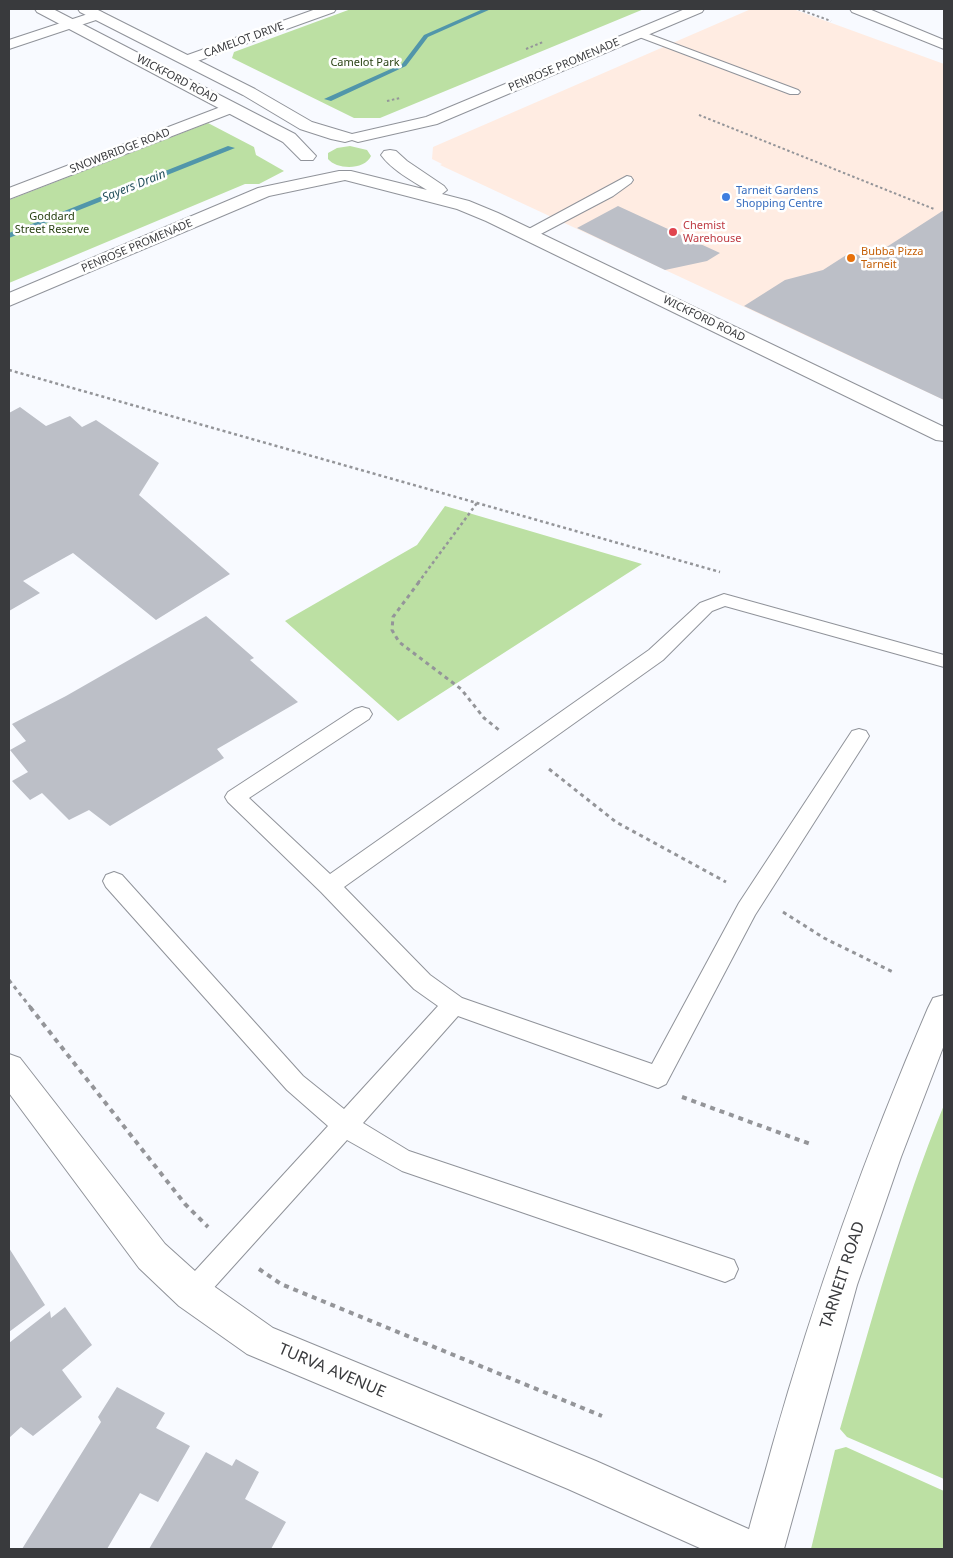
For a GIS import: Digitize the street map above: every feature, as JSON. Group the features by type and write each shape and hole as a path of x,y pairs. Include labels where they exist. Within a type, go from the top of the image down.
{"street":[{"name":"WICKFORD ROAD","path":"42,9 289,138 307,156 309,164 316,170 463,205"},
{"name":"CAMELOT DRIVE","path":"187,60 329,9"},
{"name":"PENROSE PROMENADE","path":"264,192 307,156 311,148 318,144 431,121 697,9"},
{"path":"857,9 944,45"},
{"name":"WICKFORD ROAD","path":"91,12 262,99 311,129 382,144 390,155 414,175 463,205 530,234 944,435"},
{"path":"9,45 72,24 91,12"},
{"name":"SNOWBRIDGE ROAD","path":"9,194 231,108"},
{"name":"PENROSE PROMENADE","path":"9,300 264,192 379,169 387,162 390,155 431,121"},
{"name":"TARNEIT ROAD","path":"764,1549 826,1325 851,1248 902,1104 944,1008"},
{"name":"TURVA AVENUE","path":"9,1068 152,1256 192,1293 260,1341 582,1475 748,1549"}],"lane":[{"path":"638,33 794,92"},
{"path":"530,234 608,193 627,180"},
{"path":"329,886 656,655 706,607 724,600 944,661"},
{"path":"362,714 235,797 329,886 422,982 454,1005 658,1077 747,909 859,736"},
{"path":"114,881 296,1083 345,1125 402,1160 725,1269"},
{"path":"192,1293 454,1005"}],"path":[{"path":"700,115 934,209"},
{"path":"9,370 725,573"},
{"path":"477,503 393,618 392,630 399,642 461,689 484,718 616,822 779,910 824,938 893,972"},
{"path":"658,1077 684,1100 813,1145"}],"shaded area":[{"name":"Tarneit Gardens Shopping Centre","path":"751,9 793,9 944,64 944,400 440,165 442,164 432,159 433,147"}],"green space":[{"name":"Camelot Park","path":"351,9 644,9 380,118 354,118 232,58 234,52"},
{"name":"Goddard Street Reserve","path":"208,123 254,147 256,155 284,171 259,184 245,184 9,283 9,200"},
{"path":"350,146 367,150 371,156 368,161 357,166 344,167 332,163 328,159 328,153 337,148"},
{"path":"445,506 642,564 398,721 285,621 417,545"},
{"path":"944,1105 944,1479 847,1437 840,1429 901,1225 928,1145"},
{"path":"846,1447 944,1491 944,1549 811,1549 835,1450"}],"building":[{"path":"618,206 720,253 707,261 665,270 577,228"},
{"path":"944,210 944,400 744,306 785,280 823,270 851,252 868,259"},
{"path":"20,407 46,426 70,416 82,427 96,420 159,463 139,495 230,574 156,620 73,553 23,581 40,593 9,611 9,413"},
{"path":"206,616 254,658 250,660 298,702 217,749 224,758 110,826 89,810 69,820 42,793 30,800 12,781 28,772 10,750 26,741 12,724 66,696"},
{"path":"9,1248 45,1305 9,1332"},
{"path":"65,1307 92,1345 62,1370 82,1397 33,1436 21,1427 9,1438 9,1343 50,1311 51,1318"},
{"path":"117,1387 165,1413 156,1428 190,1446 158,1502 140,1493 107,1549 22,1549 101,1422 98,1417"},
{"path":"206,1452 232,1466 236,1459 259,1472 245,1499 286,1522 271,1549 149,1549"}],"waterway":[{"name":"Sayers Drain","path":"328,99 404,65 426,36 488,9"},
{"name":"Sayers Drain","path":"9,236 231,148"}],"place":[{"name":"Tarneit Gardens Shopping Centre","path":"726,197"},
{"name":"Chemist Warehouse","path":"673,232"},
{"name":"Bubba Pizza Tarneit","path":"851,258"}]}
